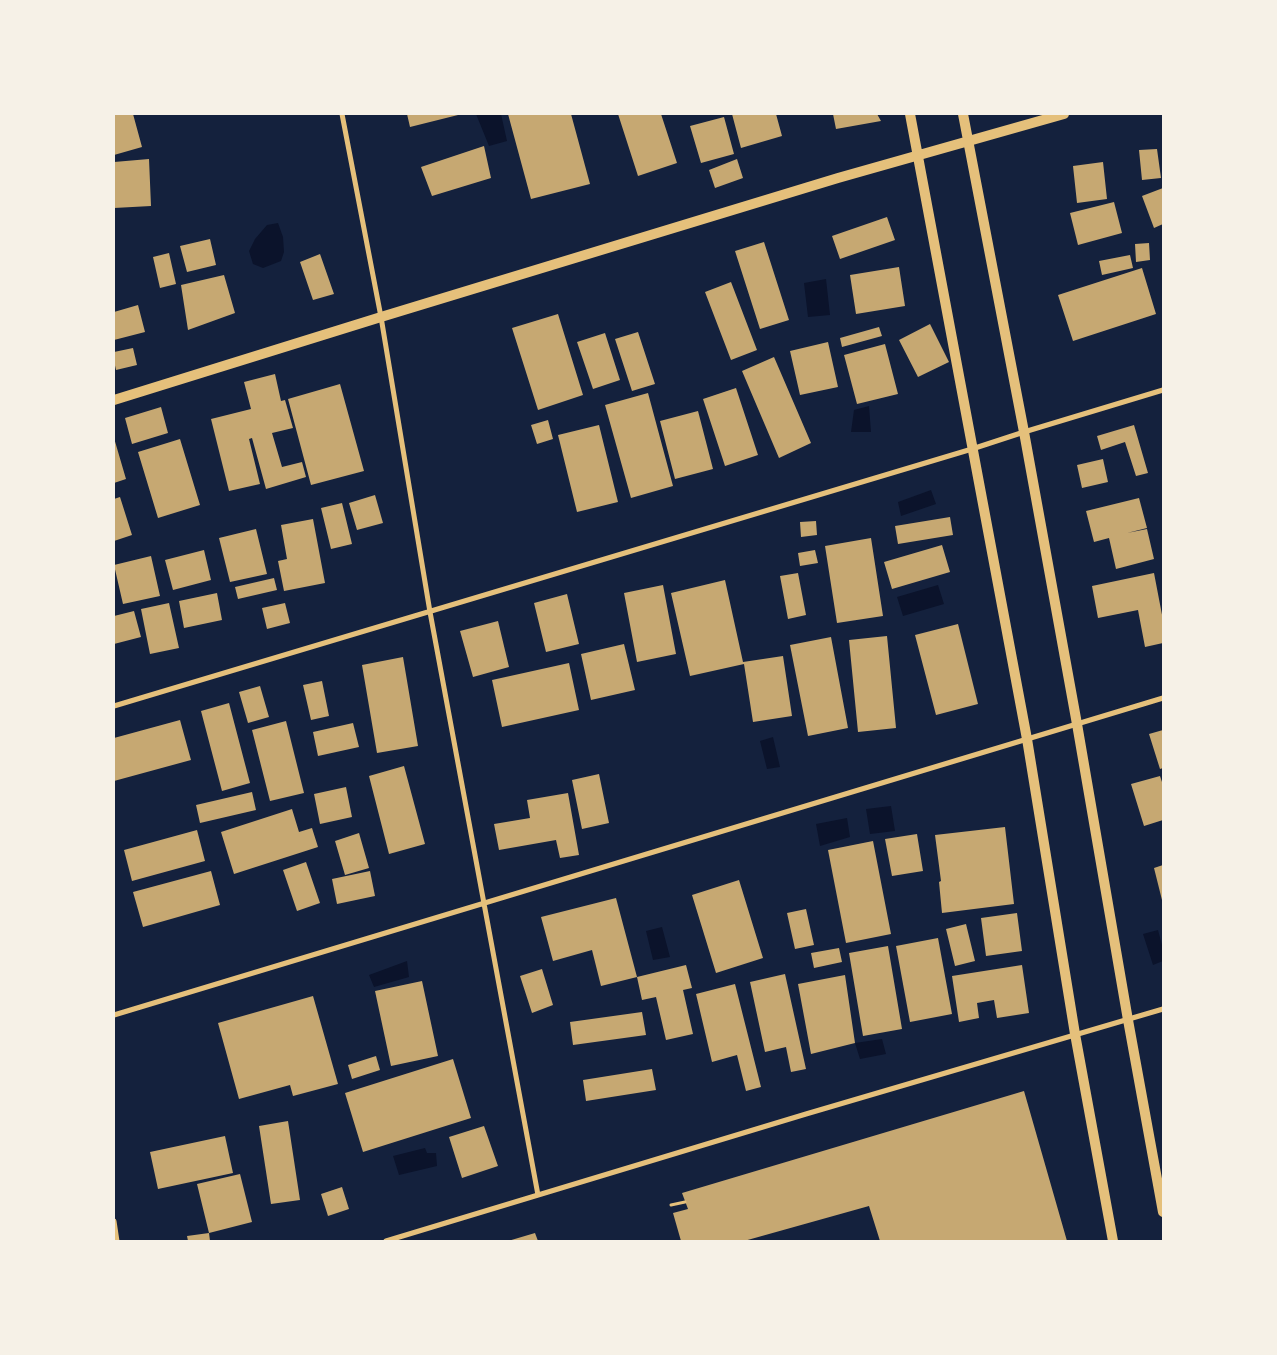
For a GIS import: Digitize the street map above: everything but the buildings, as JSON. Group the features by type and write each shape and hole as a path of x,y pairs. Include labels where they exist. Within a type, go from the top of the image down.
{"main road":[{"path":"910,114 1027,739 1075,1034 1113,1241"},
{"path":"963,114 1024,432 1163,1212"},
{"path":"114,400 381,316 917,155 1064,114"}],"street":[{"path":"342,114 381,316 430,612 538,1195"},
{"path":"114,706 1163,390"},
{"path":"114,1015 1163,698"},
{"path":"386,1241 1163,1009"},
{"path":"114,1221 117,1241"}],"path":[{"path":"670,1205 685,1202"}],"water":[{"path":"476,114 501,114 507,141 489,146"},
{"path":"278,223 283,237 284,252 281,261 263,268 253,264 249,251 255,239 267,225"},
{"path":"826,279 830,315 808,317 804,283"},
{"path":"869,406 871,432 851,432 854,410"},
{"path":"931,490 936,504 901,516 898,502"},
{"path":"938,585 944,604 903,616 897,597"},
{"path":"773,737 780,767 767,769 760,741"},
{"path":"891,806 895,831 870,834 866,809"},
{"path":"847,818 850,837 820,846 816,824"},
{"path":"662,927 670,957 653,960 646,931"},
{"path":"1158,930 1163,949 1163,961 1153,965 1143,934"},
{"path":"407,961 409,977 374,987 369,975"},
{"path":"882,1039 886,1054 860,1059 855,1043"},
{"path":"425,1148 427,1153 436,1153 437,1166 399,1175 393,1156"}]}
